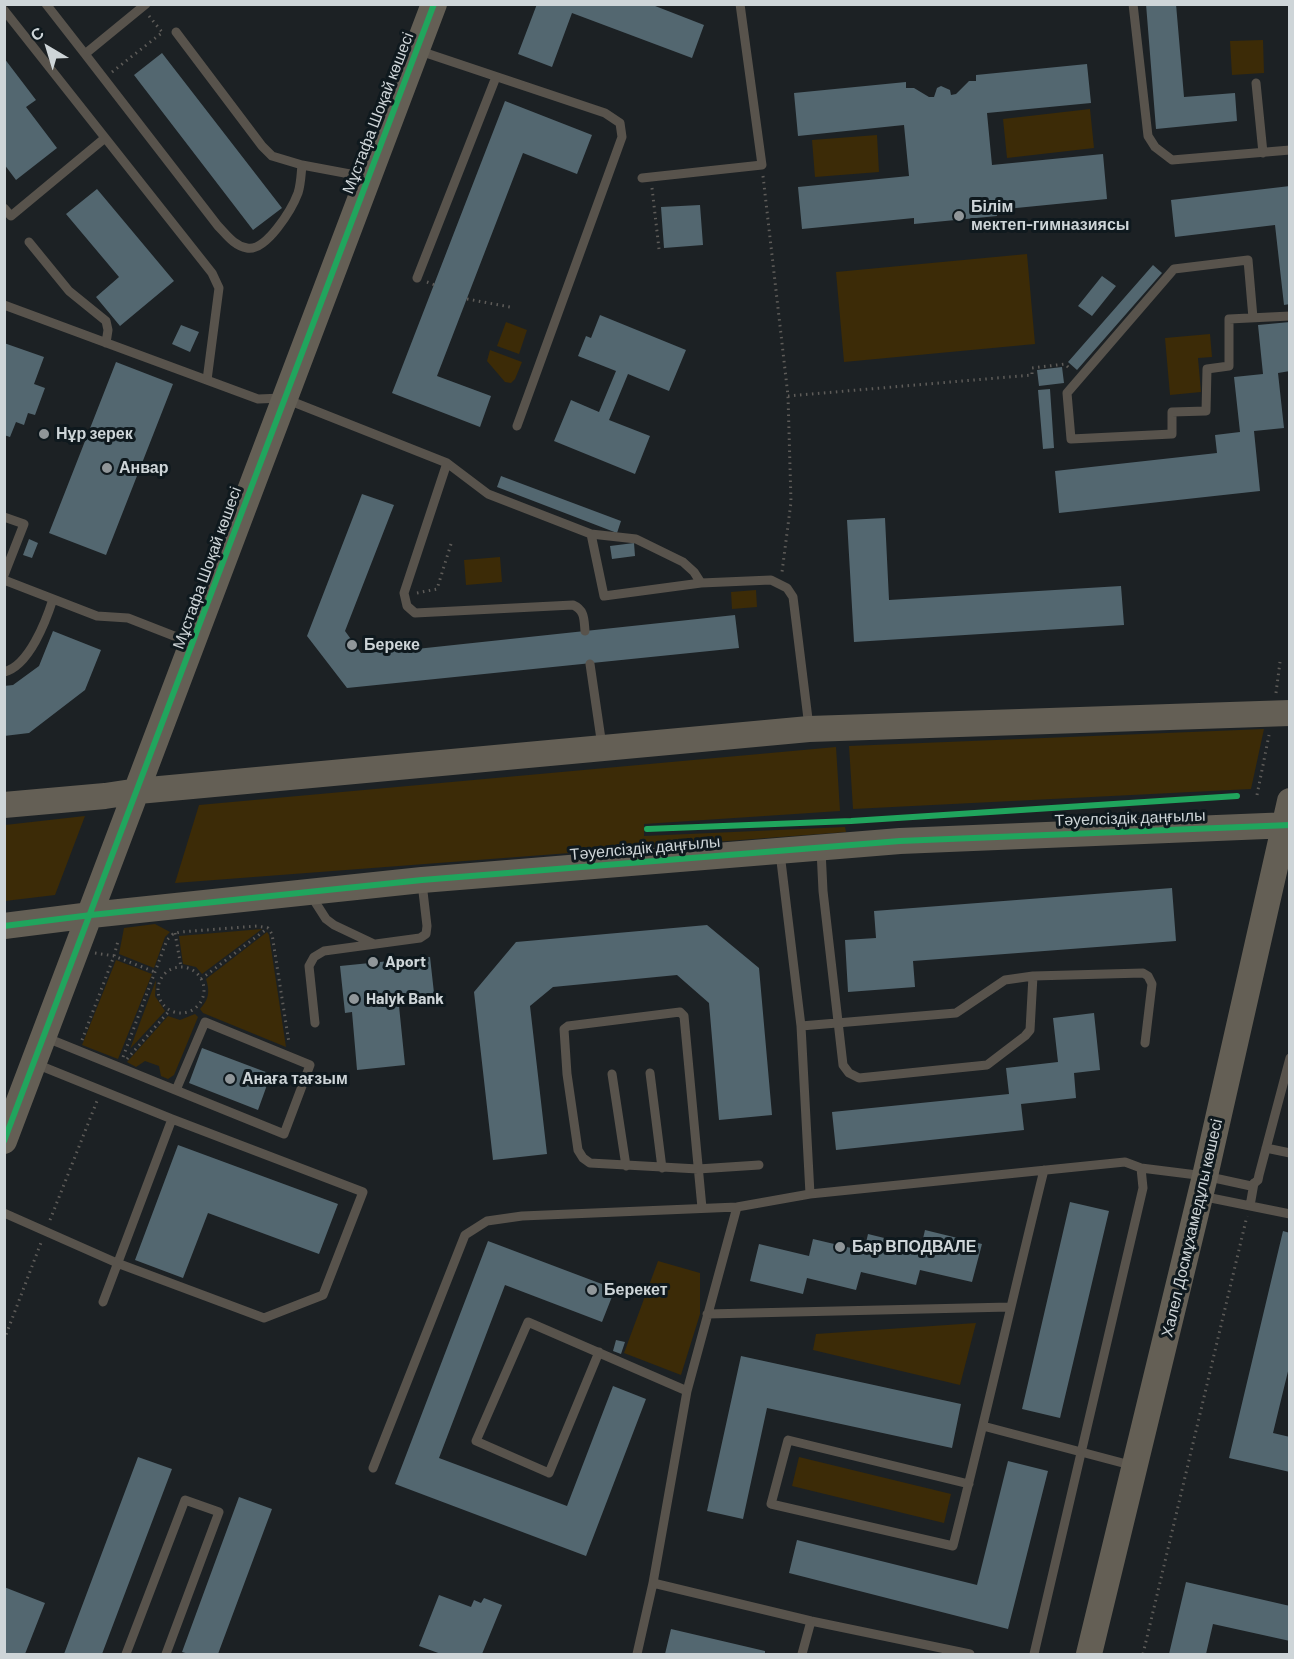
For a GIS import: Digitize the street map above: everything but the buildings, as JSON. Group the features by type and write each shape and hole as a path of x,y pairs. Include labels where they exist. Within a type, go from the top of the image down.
{"street":[{"name":"Мұстафа Шоқай көшесі","path":"4,1142 434,4"},
{"path":"4,805 809,729 1290,713"},
{"name":"Тәуелсіздік даңғылы","path":"4,926 422,880 900,841 1288,817"},
{"name":"Халел Досмұхамедұлы көшесі","path":"1089,1654 1288,817"}],"lane":[{"path":"46,4 218,226 236,244 248,249 258,247 270,237 285,218 298,192 302,165"},
{"path":"646,178 762,165 740,4"},
{"path":"1133,4 1148,136 1155,147 1172,160 1290,150"},
{"path":"85,54 144,6"},
{"path":"4,10 212,273 219,288 207,380"},
{"path":"176,32 272,156 302,165 368,177"},
{"path":"417,50 605,113 620,123 622,137 517,426"},
{"path":"417,278 496,77"},
{"path":"1257,83 1263,153"},
{"path":"4,208 11,216 105,138"},
{"path":"29,242 69,291 106,321 108,330 106,343"},
{"path":"1253,318 1248,261 1174,269 1067,393 1071,440 1172,434 1172,412 1206,411 1207,369 1229,366 1229,319 1253,318 1290,316"},
{"path":"4,304 258,399 284,398 447,463 488,494 591,534 636,539 683,562 702,584"},
{"path":"447,463 404,594 407,606 415,614 573,605 579,607 584,614 585,631"},
{"path":"4,517 24,525 4,575"},
{"path":"591,534 604,596 702,584 771,580 787,588 793,597 809,729"},
{"path":"4,580 97,616 128,618 194,644"},
{"path":"4,672 19,662 35,643 53,598"},
{"path":"590,664 602,748"},
{"path":"821,847 843,1065 849,1073 859,1078 987,1065 1030,1030 1033,976"},
{"path":"780,850 801,1026 810,1194"},
{"path":"315,1023 309,966 314,957 324,951 420,938 426,934 422,880"},
{"path":"309,892 326,919 372,943"},
{"path":"801,1026 956,1013 1005,980 1033,976 1143,973 1148,976 1152,984 1145,1042"},
{"path":"702,1208 698,1169 684,1016 680,1012 568,1026 564,1029 567,1074 578,1150 590,1163 698,1169 759,1165"},
{"path":"44,1037 284,1134 310,1065 205,1022 176,1090"},
{"path":"1202,1186 1251,1185 1258,1180 1290,1058"},
{"path":"4,1214 117,1263 264,1317 323,1295 363,1192 34,1063"},
{"path":"650,1073 662,1168"},
{"path":"612,1074 626,1166"},
{"path":"103,1302 172,1119"},
{"path":"1266,1148 1290,1154"},
{"path":"373,1468 465,1236 487,1221 522,1216 737,1207 810,1194 1125,1162 1202,1186 1250,1206 1290,1214"},
{"path":"1034,1654 1143,1188 1141,1168"},
{"path":"969,1484 788,1440 771,1504 953,1546 969,1484 1044,1170"},
{"path":"1250,1206 1254,1183"},
{"path":"637,1654 653,1583 687,1391 737,1207"},
{"path":"707,1314 1010,1307"},
{"path":"599,1352 549,1473 476,1441 528,1322 599,1352 687,1391"},
{"path":"982,1426 1135,1466"},
{"path":"126,1654 185,1500 219,1512 166,1654"},
{"path":"653,1583 970,1654"},
{"path":"802,1654 811,1620"}],"path":[{"path":"144,6 163,32"},
{"path":"104,79 163,32 176,32"},
{"path":"762,165 789,396 791,502 780,585"},
{"path":"646,178 659,249"},
{"path":"467,299 510,307"},
{"path":"789,396 1032,375 1032,368 1065,364 1080,378"},
{"path":"420,592 437,589 451,544"},
{"path":"119,1067 167,940 175,933 257,926 268,928 272,934 291,1058"},
{"path":"201,979 268,928"},
{"path":"175,933 181,967"},
{"path":"78,1050 118,941"},
{"path":"88,951 114,956 155,972"},
{"path":"181,967 193,970 201,979 204,991 200,1003 189,1011 177,1012 161,1001 158,988 160,981 168,971 181,967"},
{"path":"119,1067 171,1010"},
{"path":"4,1340 101,1090"},
{"path":"1143,1654 1250,1206"}],"shaded area":[{"path":"1263,40 1264,73 1232,75 1230,41"},
{"path":"1090,109 1094,148 1007,158 1003,119"},
{"path":"877,135 879,172 815,177 812,140"},
{"path":"1027,254 1035,344 844,362 836,272"},
{"path":"506,322 527,330 519,354 497,346"},
{"path":"1210,334 1212,357 1198,358 1201,392 1170,395 1165,338"},
{"path":"490,350 522,362 511,383 505,382 487,361"},
{"path":"500,557 502,582 466,585 464,560"},
{"path":"756,590 757,607 732,609 731,592"},
{"path":"1264,729 1251,789 853,809 849,746"},
{"path":"836,747 840,811 644,824 644,836 845,827 846,832 175,883 199,805"},
{"path":"85,816 55,895 5,901 5,825"},
{"path":"155,924 170,932 165,937 154,968 119,954 124,928"},
{"path":"262,929 202,974 196,967 183,964 179,936"},
{"path":"267,932 286,1047 203,1013 200,1009 208,995 206,979"},
{"path":"116,960 152,974 118,1059 82,1045"},
{"path":"156,980 155,996 165,1011 130,1049"},
{"path":"195,1014 198,1017 174,1075 168,1079 161,1076 159,1066 145,1061 136,1067 127,1062 168,1016 180,1020"},
{"path":"658,1261 700,1273 700,1314 681,1375 624,1353"},
{"path":"976,1323 960,1385 813,1350 816,1334"},
{"path":"799,1457 951,1494 944,1523 792,1486"}],"cycle path":[{"path":"4,1141 434,4"},
{"path":"647,829 851,821 1237,796"},
{"path":"4,926 422,880 900,841 1290,825"}],"place":[{"name":"Білім мектеп-гимназиясы","path":"959,216"},
{"name":"Нұр зерек","path":"44,434"},
{"name":"Анвар","path":"107,468"},
{"name":"Береке","path":"352,645"},
{"name":"Aport","path":"373,962"},
{"name":"Halyk Bank","path":"354,999"},
{"name":"Анаға тағзым","path":"230,1079"},
{"name":"Бар ВПОДВАЛЕ","path":"840,1247"},
{"name":"Берекет","path":"592,1290"}]}
